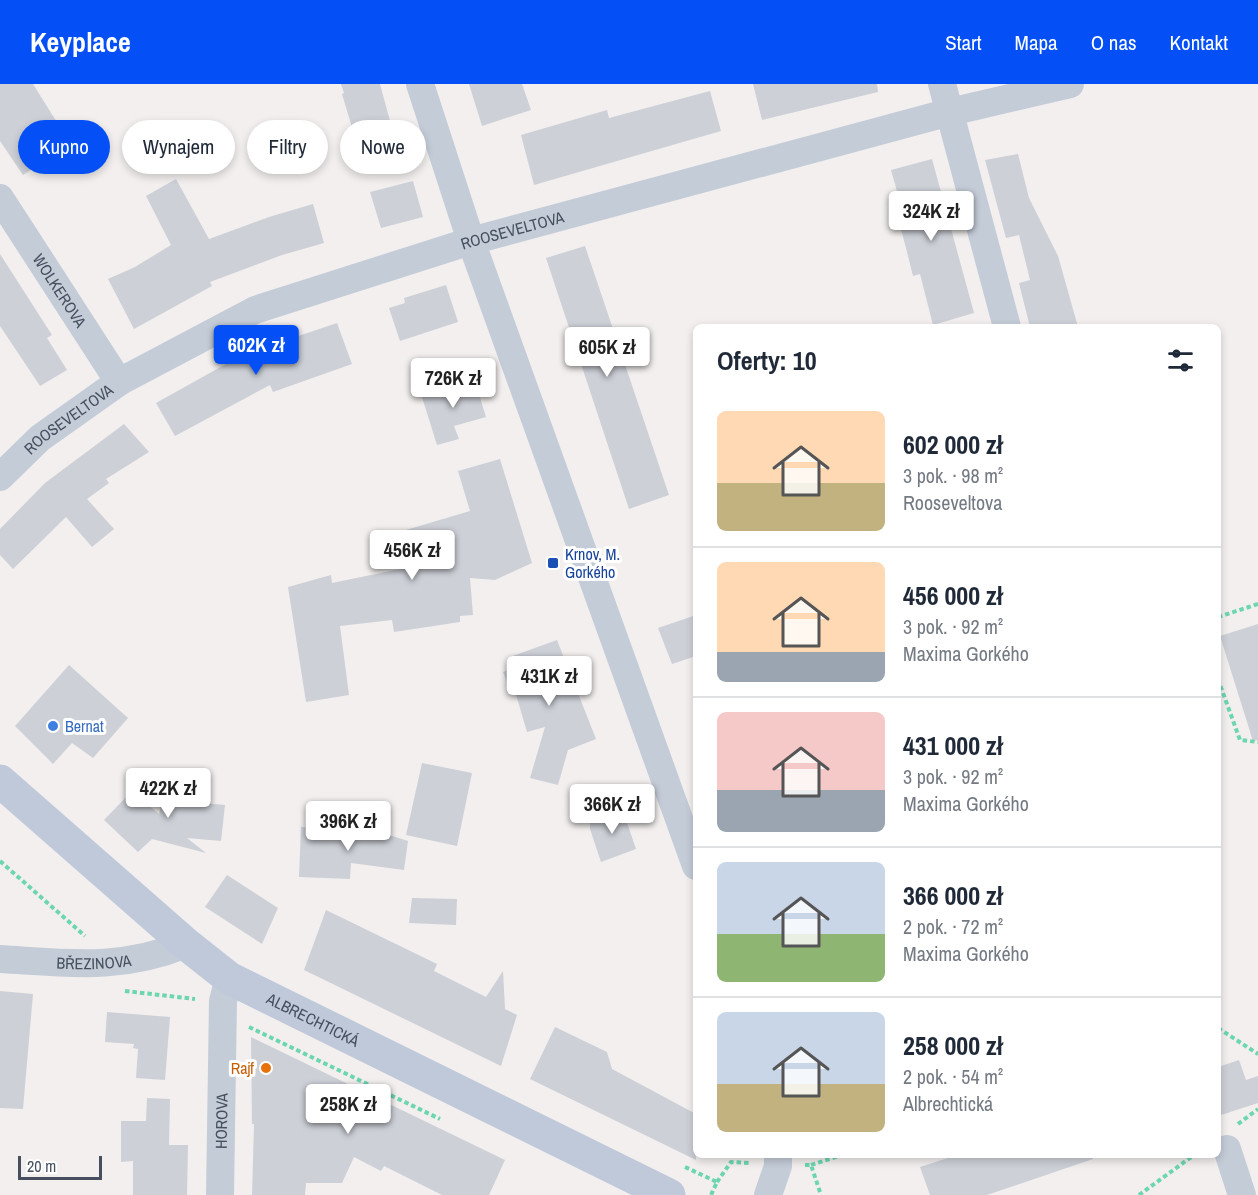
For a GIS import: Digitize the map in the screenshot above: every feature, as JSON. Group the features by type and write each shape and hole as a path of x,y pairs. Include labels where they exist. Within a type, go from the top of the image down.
{"main road":[{"name":"ALBRECHTICKÁ","path":"0,781 186,944 229,978 669,1195"}],"street":[{"path":"420,84 471,241 690,829 693,848"},
{"path":"942,84 1006,324"},
{"name":"ROOSEVELTOVA","path":"0,477 40,438 119,382 255,310 471,241 950,112 1070,84"},
{"name":"WOLKEROVA","path":"0,198 119,382"},
{"name":"BŘEZINOVA","path":"0,959 101,965 148,957 186,944"},
{"name":"HOROVA","path":"220,1195 223,1000 229,978"},
{"path":"1227,1149 1242,1195"},
{"path":"768,1195 778,1160"}],"path":[{"path":"1221,616 1258,604"},
{"path":"1221,687 1240,740 1258,742"},
{"path":"0,861 83,933 112,989 192,998 442,1120"},
{"path":"1221,1030 1258,1054"},
{"path":"811,1165 833,1158"},
{"path":"1139,1195 1190,1158"},
{"path":"711,1195 731,1162 778,1160"},
{"path":"674,1162 717,1182"}],"building":[{"path":"0,84 33,84 56,120 18,120 18,168 0,141"},
{"path":"341,84 380,84 390,120 350,120 342,94 344,93"},
{"path":"469,84 522,84 531,110 482,126"},
{"path":"753,84 877,84 878,92 762,120"},
{"path":"710,91 721,131 534,185 521,135 607,110 609,118"},
{"path":"1018,154 1029,198 1058,256 1077,324 1029,324 1019,283 1030,280 1019,235 1006,238 985,160"},
{"path":"932,159 974,313 933,324 920,274 913,276 899,222 905,220 891,170"},
{"path":"176,179 209,239 313,204 324,243 282,255 210,282 212,286 134,329 108,279 135,267 171,245 146,196"},
{"path":"413,181 423,217 381,228 370,192"},
{"path":"585,246 669,495 629,509 546,258"},
{"path":"0,254 52,335 47,338 67,370 40,386 0,326"},
{"path":"446,285 458,322 400,341 389,308 405,303 404,298"},
{"path":"337,323 352,364 273,392 270,385 175,436 156,403 242,355"},
{"path":"474,378 486,417 454,426 459,439 437,445 421,394"},
{"path":"124,424 149,452 106,479 109,483 87,499 114,529 92,547 66,517 13,569 0,555 0,529 45,483"},
{"path":"500,459 532,563 495,580 470,578 473,615 460,616 460,622 394,632 392,620 340,626 349,695 306,702 288,587 331,575 332,583 410,567 399,532 470,511 458,471"},
{"path":"693,616 693,657 672,664 658,628"},
{"path":"1258,624 1258,740 1253,741 1221,636"},
{"path":"557,640 596,739 568,750 558,785 530,778 545,727 527,732 515,691 511,692 503,672 514,667 510,657"},
{"path":"69,665 128,718 93,758 72,743 53,764 15,726"},
{"path":"422,763 472,773 457,846 406,835"},
{"path":"168,780 197,787 193,802 225,805 221,841 187,838 206,853 152,839 138,852 104,820 132,791 159,814"},
{"path":"622,808 636,849 601,862 590,829 590,820"},
{"path":"301,827 374,830 408,841 404,870 351,863 350,879 299,877"},
{"path":"227,875 278,908 262,944 205,907"},
{"path":"412,898 457,899 456,925 409,923"},
{"path":"326,910 437,964 434,971 486,997 503,971 505,1009 517,1015 501,1066 304,970"},
{"path":"0,991 33,994 23,1109 0,1108"},
{"path":"107,1012 170,1017 165,1080 136,1078 138,1049 133,1048 134,1044 105,1042"},
{"path":"555,1027 607,1052 612,1069 693,1112 693,1158 696,1160 530,1079"},
{"path":"251,1037 505,1160 489,1195 442,1195 384,1166 381,1171 354,1157 342,1183 306,1183 305,1195 252,1195 254,1124 252,1124"},
{"path":"1239,1060 1246,1080 1258,1076 1258,1103 1221,1115 1221,1066"},
{"path":"147,1098 170,1099 169,1145 188,1145 187,1195 133,1195 133,1161 121,1162 121,1121 146,1121"},
{"path":"948,1158 1093,1158 987,1195 930,1195 920,1167"}],"place":[{"name":"Krnov, M. Gorkého","path":"553,563"},
{"name":"Bernat","path":"53,726"},
{"name":"Rajf","path":"266,1068"}]}
